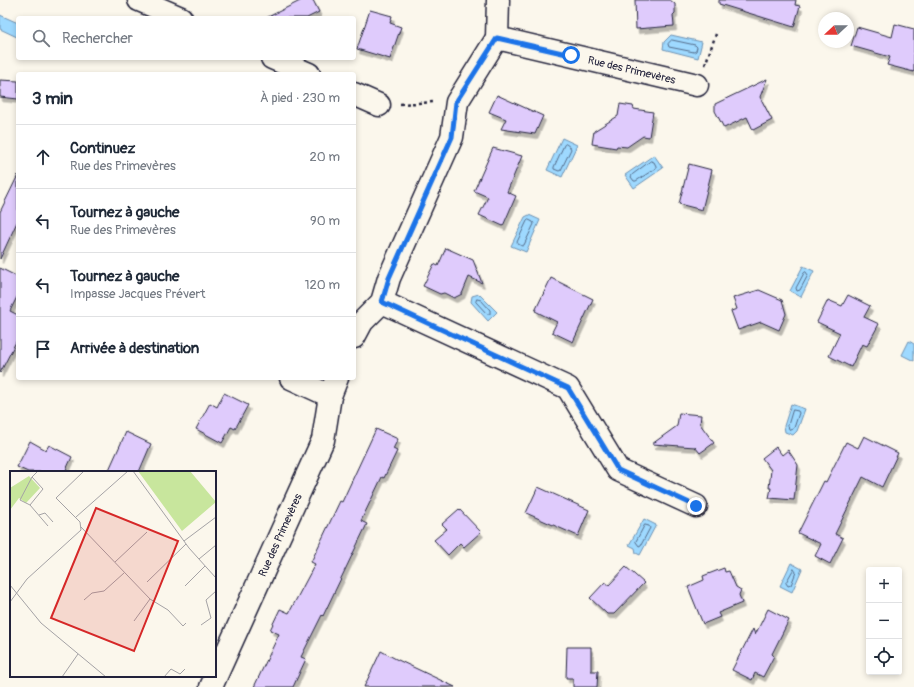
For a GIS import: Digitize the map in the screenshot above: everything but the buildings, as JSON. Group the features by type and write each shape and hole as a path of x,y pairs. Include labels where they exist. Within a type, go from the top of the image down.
{"street":[{"path":"139,0 176,16"},
{"path":"356,333 362,322 382,302 389,278 452,137 456,102 497,38 498,0"},
{"name":"Rue des Primevères","path":"497,38 697,85"},
{"path":"277,60 304,72"},
{"path":"356,95 379,105"},
{"path":"382,302 568,388 618,470 696,506"},
{"path":"300,380 334,387"},
{"name":"Rue des Primevères","path":"216,676 323,440 334,387"},
{"name":"Rue des Primevères","path":"211,687 216,677"}],"path":[{"path":"697,85 716,34"},
{"path":"379,105 456,102"}],"water":[{"path":"0,15 16,22 16,37 0,29"},
{"path":"671,35 702,42 698,58 663,49 664,42"},
{"path":"562,138 577,145 562,177 547,170"},
{"path":"654,155 663,168 634,188 625,175"},
{"path":"529,215 540,220 526,252 511,246 525,217"},
{"path":"803,266 814,271 801,297 790,291"},
{"path":"479,294 497,312 488,321 471,302 472,296"},
{"path":"909,341 914,344 914,361 902,355"},
{"path":"791,404 805,409 797,431 793,435 785,432 784,426"},
{"path":"644,519 656,525 640,555 636,553 635,548 629,545"},
{"path":"791,563 802,569 792,592 780,586"}],"route":[{"path":"571,55 497,38 456,102 452,137 389,278 382,302 513,364 568,388 618,470 696,506"}]}
